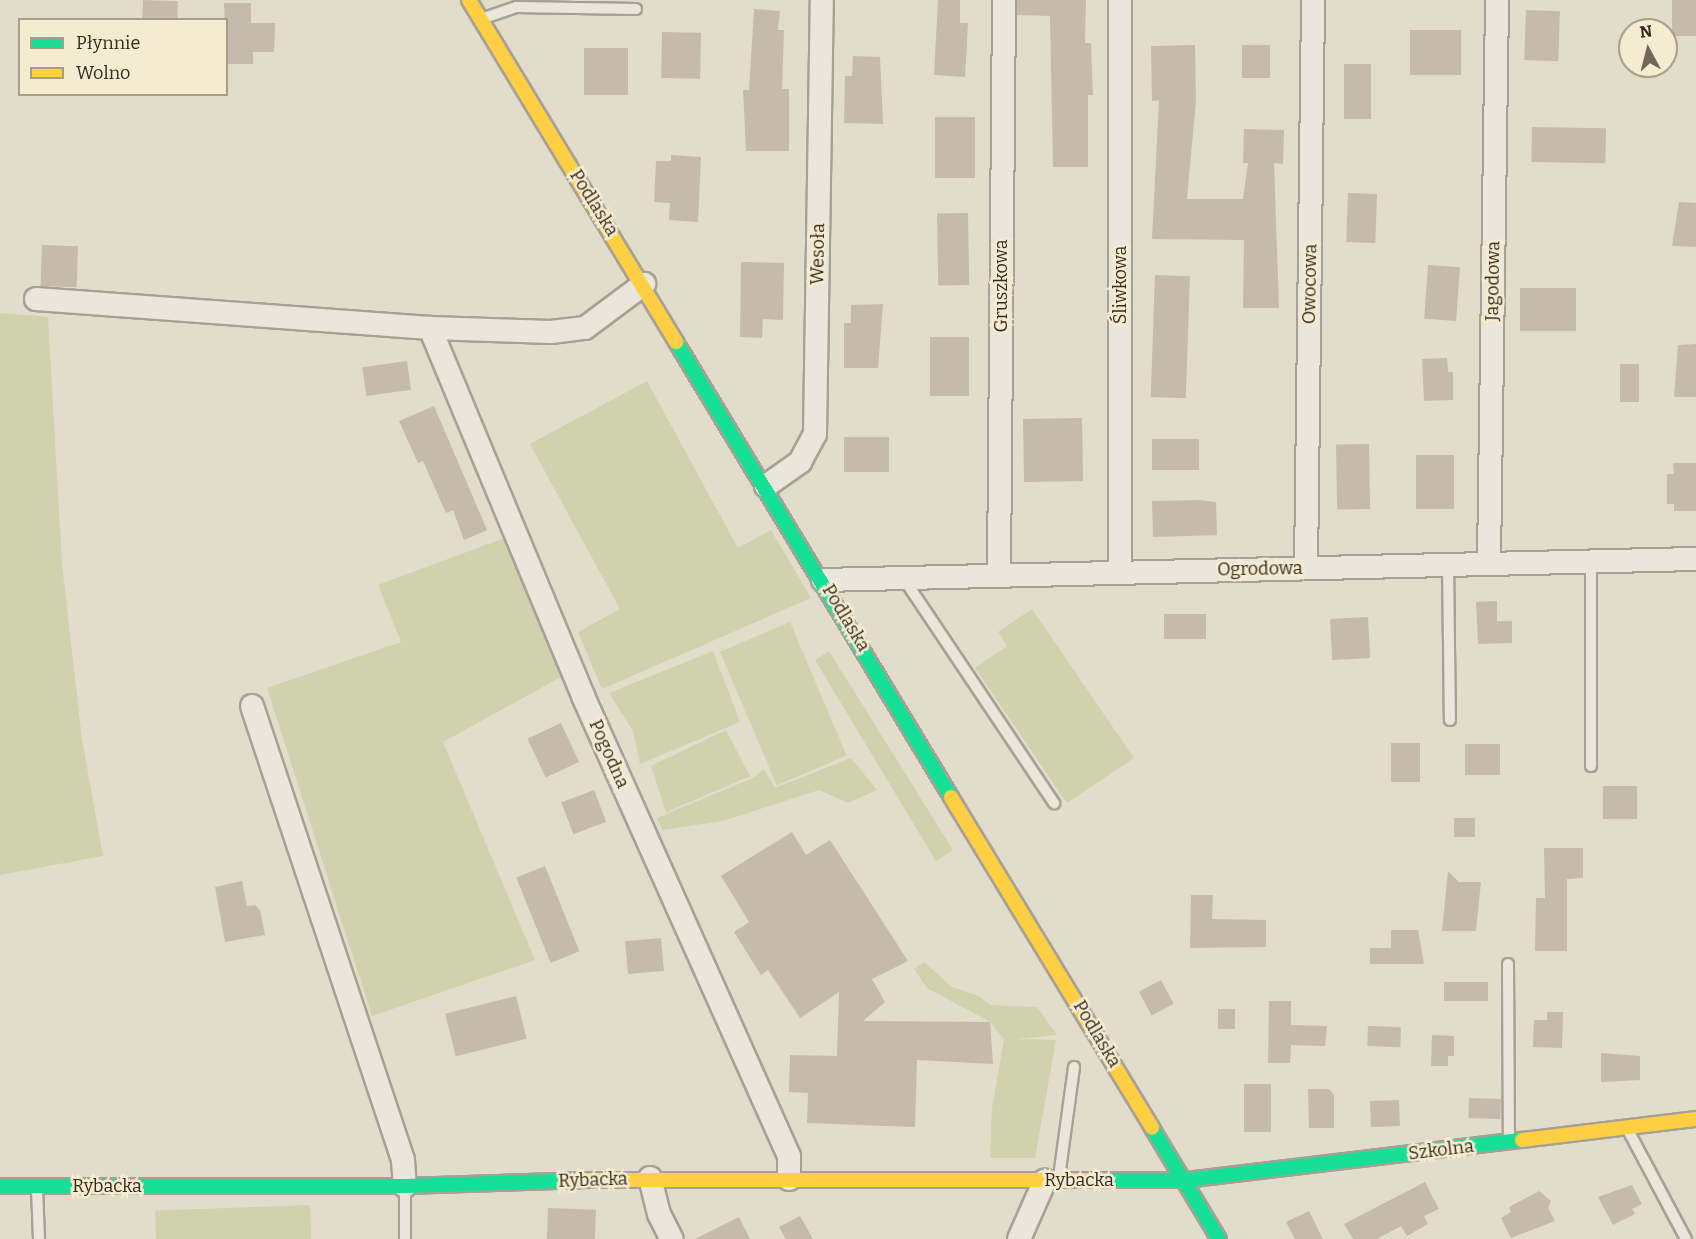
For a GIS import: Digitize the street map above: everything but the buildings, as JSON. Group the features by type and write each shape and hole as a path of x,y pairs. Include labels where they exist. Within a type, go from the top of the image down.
{"street":[{"name":"Podlaska","path":"469,0 824,580 1219,1239"},
{"name":"Wesoła","path":"766,486 800,462 815,434 822,0"},
{"name":"Gruszkowa","path":"999,573 1004,0"},
{"name":"Śliwkowa","path":"1120,0 1120,571"},
{"name":"Owocowa","path":"1305,568 1312,0"},
{"name":"Jagodowa","path":"1489,561 1497,0"},
{"path":"36,299 430,328 551,332 585,328 644,284"},
{"name":"Pogodna","path":"430,328 583,696 789,1156 789,1179"},
{"name":"Ogrodowa","path":"824,580 999,573 1305,568 1489,561 1696,559"},
{"path":"252,706 404,1160 405,1185"},
{"name":"Szkolna","path":"1185,1180 1696,1119"},
{"path":"650,1178 659,1214 672,1239"},
{"name":"Rybacka","path":"0,1186 405,1185 650,1178 1185,1180"},
{"path":"1019,1239 1052,1180"}],"lane":[{"path":"481,19 516,7 636,9"},
{"path":"1591,766 1592,560"},
{"path":"1448,563 1449,720"},
{"path":"902,577 1054,803"},
{"path":"1508,964 1509,1141"},
{"path":"1052,1180 1074,1066"},
{"path":"1626,1127 1686,1239"},
{"path":"405,1185 405,1239"},
{"path":"37,1186 39,1239"}],"green space":[{"path":"0,313 48,317 62,564 82,739 103,856 0,875"},
{"path":"647,381 738,548 771,530 811,598 602,689 578,632 620,609 530,444"},
{"path":"507,537 561,677 443,742 535,960 372,1016 267,688 401,642 378,585"},
{"path":"1032,609 1134,758 1067,803 975,668 1007,646 998,632"},
{"path":"790,622 847,755 777,785 720,652"},
{"path":"713,651 740,722 640,764 633,731 609,693"},
{"path":"829,651 953,850 936,861 815,660"},
{"path":"726,730 750,776 666,812 651,766"},
{"path":"851,758 877,790 848,803 819,790 723,821 662,830 657,818 753,778 764,769 775,788"},
{"path":"924,962 952,987 979,996 990,1005 1037,1007 1057,1035 1016,1039 1056,1040 1035,1158 990,1158 992,1108 1004,1039 990,1022 927,988 914,969"},
{"path":"310,1205 311,1239 156,1239 155,1210"}],"traffic: fast":[{"path":"676,342 951,797"},
{"path":"1152,1128 1219,1239"},
{"path":"1098,1180 1185,1180 1522,1140"},
{"path":"0,1186 405,1186 587,1180"}],"traffic: slow":[{"path":"469,0 676,342"},
{"path":"951,797 1152,1128"},
{"path":"1522,1140 1696,1119"},
{"path":"587,1180 1098,1180"}]}
